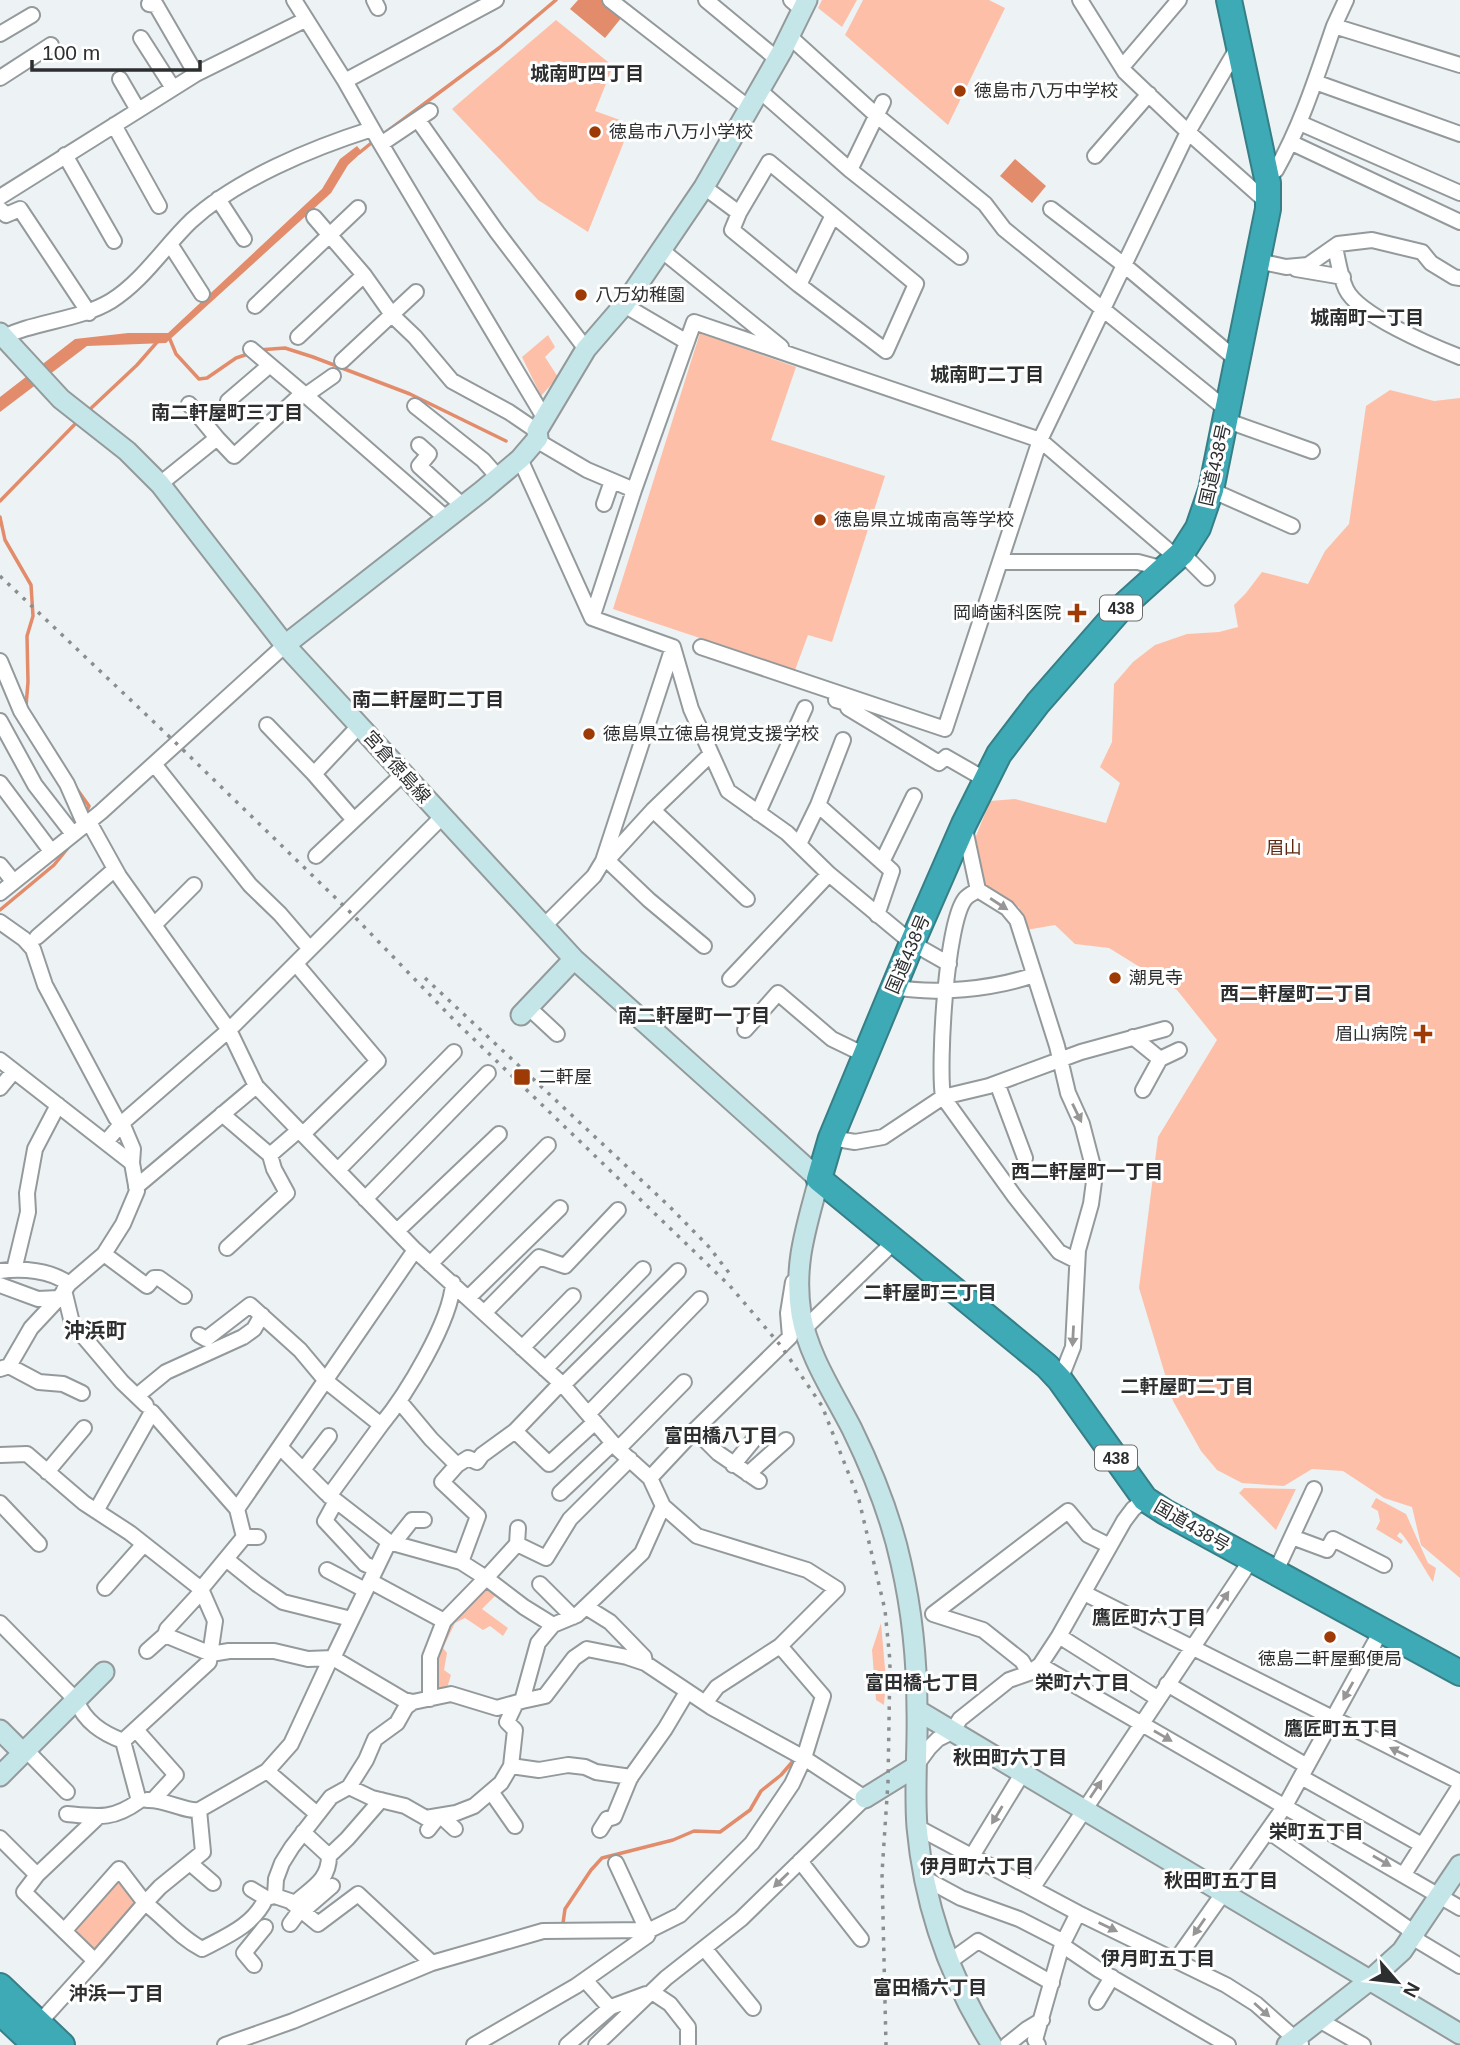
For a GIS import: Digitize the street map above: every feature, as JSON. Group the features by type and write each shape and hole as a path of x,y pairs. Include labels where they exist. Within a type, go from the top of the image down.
{"highway":[{"name":"国道438号","path":"1229,0 1268,183 1268,203 1211,490 1198,528 1174,560 1122,607 1038,703 999,754 964,824 912,943 831,1138 819,1179 1047,1366 1146,1499 1251,1560 1460,1673"},
{"path":"0,1986 37,2034"},
{"path":"0,2012 62,2045"}],"street":[{"path":"294,0 304,20 345,80 539,430"},
{"path":"345,80 496,0"},
{"path":"610,0 749,108"},
{"path":"706,0 777,60"},
{"path":"1122,67 1179,0"},
{"path":"1265,172 1276,170 1292,143 1346,0"},
{"path":"0,893 82,827 285,645 520,459 586,349 624,305 660,248 704,187 777,60 789,36 800,3"},
{"path":"1087,3 1122,67 1188,132 1268,203"},
{"path":"149,4 156,5 196,74"},
{"path":"0,34 32,15"},
{"path":"0,197 196,74 304,20"},
{"path":"1334,26 1460,65"},
{"path":"789,36 876,116 985,204 1004,229 1104,308 1226,415 1312,451"},
{"path":"141,38 173,89"},
{"path":"0,78 51,45"},
{"path":"701,647 945,729 1040,440 1188,132 1239,45"},
{"path":"120,79 138,110"},
{"path":"1315,82 1460,134"},
{"path":"759,90 850,170 960,257"},
{"path":"1095,156 1149,94"},
{"path":"850,170 883,102"},
{"path":"381,144 424,116 497,232 586,349"},
{"path":"1300,123 1460,193"},
{"path":"114,125 159,206"},
{"path":"1,336 89,313 113,300 147,269 189,223 218,199 329,143 372,129"},
{"path":"1292,143 1460,222"},
{"path":"65,155 114,241"},
{"path":"769,162 916,284 886,351 732,230 739,213 769,162"},
{"path":"704,187 739,213"},
{"path":"218,199 244,239"},
{"path":"255,306 358,208"},
{"path":"0,209 6,215 20,209 89,313"},
{"path":"1051,209 1124,265 1238,361"},
{"path":"314,216 364,275 393,316 415,337 452,381 539,430 587,470 634,490"},
{"path":"799,285 832,217"},
{"path":"1286,267 1308,265 1335,247 1372,240 1422,252 1431,263 1460,278"},
{"path":"170,244 202,294"},
{"path":"1335,247 1346,289 1359,307 1434,347 1460,357"},
{"path":"660,248 790,354"},
{"path":"1258,261 1343,277"},
{"path":"298,337 364,275"},
{"path":"342,360 393,316 416,292"},
{"path":"624,305 687,342"},
{"path":"592,618 694,322 1040,440 1174,560 1208,578"},
{"name":"宮倉徳島線","path":"1,336 61,400 127,451 160,484 285,645 574,959 819,1179"},
{"path":"251,349 447,519"},
{"path":"228,401 270,365"},
{"path":"189,404 234,456 304,394 333,376"},
{"path":"415,406 483,460 498,477"},
{"path":"160,484 217,438"},
{"path":"403,480 429,454 419,445"},
{"path":"520,459 592,618 673,647"},
{"path":"419,466 463,506"},
{"path":"604,504 612,481"},
{"path":"1211,490 1292,526"},
{"path":"1001,562 1174,560"},
{"path":"673,647 691,709 728,791 799,844 829,874 912,943 949,964"},
{"path":"605,860 673,647"},
{"path":"0,661 21,710 67,784 82,827"},
{"path":"829,690 827,697 850,704 848,708 939,763 946,757 986,780"},
{"path":"758,813 805,708"},
{"path":"0,721 35,785 82,827 229,1030 256,1086 460,1294 562,1384 616,1446 650,1478 663,1506 697,1536 807,1570 837,1589 779,1646 717,1688 705,1703"},
{"path":"267,725 354,820"},
{"path":"314,774 359,726"},
{"path":"799,844 818,805 843,740"},
{"path":"544,926 594,876 605,860 653,810 711,754"},
{"path":"154,764 250,885 310,949"},
{"path":"316,856 403,774"},
{"path":"0,783 51,851"},
{"path":"882,862 914,796"},
{"path":"818,805 892,871 877,915"},
{"path":"653,810 747,899"},
{"path":"106,1142 122,1123 229,1030 442,817"},
{"path":"964,824 978,890 1007,908 1017,920 1068,1093 1083,1124 1095,1174 1077,1262 1073,1347 1060,1380"},
{"path":"605,860 704,946"},
{"path":"0,865 13,881"},
{"path":"37,937 115,869"},
{"path":"730,979 829,874"},
{"path":"154,925 194,885"},
{"path":"978,890 965,899 958,916 949,964 941,1026 943,1097 1015,1197 1059,1252 1077,1262"},
{"path":"0,922 33,949 45,985 116,1118 122,1123 133,1149 132,1163 137,1191 123,1224 104,1254 64,1291 31,1328 5,1367 38,1382 63,1384 82,1393"},
{"path":"557,1034 524,1011 574,959"},
{"path":"270,1154 301,1132 378,1061 296,964"},
{"path":"894,987 915,992 946,990 1002,985 1034,975"},
{"path":"745,1030 778,993 832,1039 865,1055"},
{"path":"831,1138 855,1142 883,1137 943,1097 996,1083 1060,1060 1165,1029"},
{"path":"1133,1037 1160,1059"},
{"path":"1143,1090 1160,1059 1179,1050"},
{"path":"338,1170 454,1052"},
{"path":"0,1060 132,1163"},
{"path":"0,1088 14,1071"},
{"path":"365,1199 488,1073"},
{"path":"996,1083 1026,1158"},
{"path":"136,1187 256,1086"},
{"path":"58,1105 35,1149 27,1193 28,1212 7,1270 58,1275 72,1323 122,1382 142,1400 166,1372 243,1337 254,1329 262,1315"},
{"path":"222,1114 270,1154 274,1169 287,1193 227,1248"},
{"path":"397,1231 499,1134"},
{"path":"430,1264 548,1145"},
{"path":"819,1179 802,1240 799,1264 798,1292 804,1329 812,1351 863,1451 883,1500 901,1563 909,1607 917,1710 917,1827 924,1878 934,1919 949,1962 975,2017 992,2045"},
{"path":"329,1496 400,1402 460,1294 560,1208"},
{"path":"484,1313 539,1257 565,1266 618,1210"},
{"path":"804,1329 895,1241"},
{"path":"237,1508 415,1250"},
{"path":"104,1254 147,1286 154,1278 159,1278 184,1296"},
{"path":"650,1478 695,1430 790,1338 788,1313 799,1264"},
{"path":"545,1369 643,1269"},
{"path":"461,1562 478,1516 442,1482 457,1465 468,1458 477,1462 482,1455 515,1431 678,1271"},
{"path":"0,1284 38,1299 64,1291"},
{"path":"522,1348 573,1296"},
{"path":"515,1431 549,1464 700,1299"},
{"path":"199,1335 206,1339 250,1305 300,1350 326,1381 382,1424"},
{"path":"560,1493 616,1446 684,1382"},
{"path":"400,1402 457,1465"},
{"path":"96,1511 152,1412 237,1508 251,1537 226,1559 167,1629 165,1635 147,1651"},
{"path":"47,1472 84,1428"},
{"path":"695,1430 718,1453 754,1478 786,1440"},
{"path":"303,1470 329,1436"},
{"path":"733,1465 757,1437"},
{"path":"280,1447 329,1496 391,1543 461,1562 553,1625"},
{"path":"0,1455 26,1454 96,1511 144,1544 201,1590 215,1621 209,1662 137,1731 123,1741"},
{"path":"352,1454 329,1496 326,1521 365,1564 370,1580"},
{"path":"517,1544 546,1558 570,1519 630,1459"},
{"path":"1275,1573 1314,1489"},
{"path":"596,2045 651,1992 741,1919 865,1798 915,1768 937,1739 952,1732 960,1720 1009,1680 1035,1669 1059,1636 1133,1509 1146,1499"},
{"path":"0,1503 39,1544"},
{"path":"349,1787 405,1806 426,1818 474,1805 492,1793 511,1766 516,1730 507,1722 519,1702 538,1643 553,1625 573,1617 642,1553 663,1506"},
{"path":"933,1614 1068,1511 1088,1535 1110,1546"},
{"path":"146,1800 183,1806 191,1812 268,1771 291,1744 370,1580 391,1543 412,1520 424,1520"},
{"path":"430,1699 430,1657 444,1621 517,1544 517,1528"},
{"path":"1292,1537 1327,1550 1333,1539 1384,1565"},
{"path":"105,1588 144,1544"},
{"path":"226,1559 283,1602 351,1619"},
{"path":"1032,1887 1251,1560"},
{"path":"327,1570 370,1580 444,1621"},
{"path":"540,1584 573,1617"},
{"path":"1084,1593 1460,1784 1404,1874"},
{"path":"586,1606 610,1622 643,1657 645,1663"},
{"path":"909,1607 983,1630 1035,1669 1140,1723 1460,1908"},
{"path":"0,1623 76,1700 80,1711 101,1732 123,1741 146,1800"},
{"path":"1176,1960 1285,1806 1381,1631"},
{"path":"165,1635 211,1654 229,1651 274,1651 308,1659 332,1659 404,1700 413,1702 451,1694 497,1708 545,1696 574,1658 587,1649 627,1657 645,1663 687,1692 804,1758 865,1798"},
{"path":"1059,1636 1157,1698"},
{"path":"225,2045 293,2021 432,1963 543,1931 649,1930 680,1914 752,1843 792,1784 804,1758 823,1696 779,1646"},
{"path":"0,1776 104,1672"},
{"path":"1167,1684 1422,1845"},
{"path":"600,1830 607,1819 614,1817 631,1777 665,1730 687,1692"},
{"path":"65,1930 119,1869 145,1903 183,1939 202,1949 250,1923 270,1897 282,1863 303,1832 331,1797 349,1787 375,1739 397,1723 406,1707 413,1702"},
{"path":"917,1710 1460,2034"},
{"path":"0,1730 67,1792"},
{"path":"67,1814 97,1817 123,1812 146,1800 176,1775 137,1731"},
{"path":"511,1766 539,1770 568,1765 631,1777"},
{"path":"268,1771 317,1814"},
{"path":"972,1856 1022,1774"},
{"path":"492,1793 515,1826"},
{"path":"290,1924 299,1908 326,1877 329,1856 382,1800"},
{"path":"37,2034 160,1886 203,1852 199,1810"},
{"path":"440,1816 455,1829"},
{"path":"428,1830 440,1816"},
{"path":"95,1961 24,1892 37,1875 97,1817"},
{"path":"917,1827 1078,1913 1226,1985 1256,2004 1294,2043 1402,1951 1460,1865"},
{"path":"1268,1831 1406,1927 1420,1942 1460,1966"},
{"path":"303,1832 329,1856"},
{"path":"0,1838 37,1875"},
{"path":"800,1861 861,1939"},
{"path":"474,2045 585,1980 647,1936 649,1930 617,1863"},
{"path":"191,1864 213,1883"},
{"path":"924,1878 961,1898 1020,1919 1228,2045"},
{"path":"299,1908 332,1886"},
{"path":"251,1889 299,1908 318,1924 358,1894 432,1963"},
{"path":"1038,2045 1035,2040 1063,1943 1078,1913"},
{"path":"254,1965 244,1953 265,1927"},
{"path":"241,1928 255,1940"},
{"path":"949,1962 978,1941 1052,1983"},
{"path":"704,1948 753,2007"},
{"path":"1097,2002 1112,1977"},
{"path":"585,1980 610,2008"},
{"path":"567,2045 610,2008 651,1992"},
{"path":"651,1992 670,2004 688,2027 688,2045"},
{"path":"1007,2045 1042,2020"},
{"path":"1319,2020 1363,2045"}],"green space":[{"path":"822,0 857,0 842,27 818,8"},
{"path":"863,0 989,0 1005,8 948,125 845,35"},
{"path":"556,20 613,66 595,111 631,124 588,232 538,200 452,109"},
{"path":"700,333 796,367 771,440 885,476 832,642 808,635 795,670 613,609"},
{"path":"548,335 555,347 545,357 558,377 541,396 522,357"},
{"name":"眉山","path":"1390,390 1434,401 1460,398 1460,1578 1421,1545 1412,1507 1384,1498 1343,1471 1312,1469 1284,1486 1242,1483 1217,1470 1201,1451 1173,1401 1139,1288 1158,1137 1217,1040 1177,990 1109,948 1075,944 1055,925 1026,930 1019,907 983,892 972,846 990,801 1015,799 1106,823 1120,783 1100,767 1112,742 1114,684 1133,662 1155,645 1187,634 1219,632 1238,627 1234,605 1262,572 1308,584 1325,551 1349,524 1366,406"},
{"path":"1244,1488 1296,1489 1276,1530 1239,1493"},
{"path":"1376,1498 1406,1514 1428,1563 1436,1568 1433,1582 1400,1532 1397,1536 1403,1541 1401,1544 1376,1529 1380,1521 1378,1511 1371,1507"},
{"path":"488,1583 499,1592 482,1609 508,1628 503,1636 490,1626 483,1630 465,1618 455,1623 443,1648 447,1653 444,1670 451,1675 447,1688 434,1689 436,1654 443,1630 457,1612"},
{"path":"881,1623 886,1680 884,1705 876,1700 872,1650"},
{"path":"119,1876 140,1903 95,1955 71,1931"}],"shaded area":[{"path":"578,0 602,0 622,17 605,38 570,9"},
{"path":"357,146 362,152 348,165 331,193 166,343 87,346 0,412 0,397 75,339 128,333 168,333 322,189 340,159"},
{"path":"1015,159 1046,186 1032,203 1000,176"}],"waterway":[{"path":"381,136 499,48 556,0"},
{"path":"359,153 375,140"},
{"path":"169,337 176,354 199,379 207,378 236,358 251,353"},
{"path":"87,412 137,365 158,341"},
{"path":"258,350 285,348 313,357 410,394 506,441"},
{"path":"0,501 79,420"},
{"path":"0,517 5,540 31,585 33,616 27,636 26,706"},
{"path":"47,740 60,760"},
{"path":"74,785 89,806 86,813"},
{"path":"0,910 54,865 72,843"},
{"path":"563,1923 565,1909 602,1858 673,1840 694,1831 720,1832 750,1810 761,1791 794,1760"}],"railway":[{"path":"0,576 349,911 454,1020 730,1286 781,1346 822,1406 859,1500 885,1610 890,1661 888,1782 882,1873 886,2045"},
{"path":"425,978 669,1206 709,1247 733,1278"}],"place":[{"name":"徳島市八万中学校","path":"960,91"},
{"name":"徳島市八万小学校","path":"595,132"},
{"name":"八万幼稚園","path":"581,295"},
{"name":"徳島県立城南高等学校","path":"820,520"},
{"name":"岡崎歯科医院","path":"1077,613"},
{"name":"徳島県立徳島視覚支援学校","path":"589,734"},
{"name":"潮見寺","path":"1115,978"},
{"name":"眉山病院","path":"1423,1034"},
{"name":"二軒屋","path":"522,1077"},
{"name":"徳島二軒屋郵便局","path":"1330,1637"}],"district":[{"name":"城南町四丁目","path":"587,73"},
{"name":"城南町一丁目","path":"1367,317"},
{"name":"城南町二丁目","path":"987,374"},
{"name":"南二軒屋町三丁目","path":"227,412"},
{"name":"南二軒屋町二丁目","path":"428,699"},
{"name":"西二軒屋町二丁目","path":"1296,993"},
{"name":"南二軒屋町一丁目","path":"694,1015"},
{"name":"西二軒屋町一丁目","path":"1087,1171"},
{"name":"二軒屋町三丁目","path":"930,1292"},
{"name":"沖浜町","path":"95,1330"},
{"name":"二軒屋町二丁目","path":"1187,1386"},
{"name":"富田橋八丁目","path":"721,1435"},
{"name":"鷹匠町六丁目","path":"1149,1617"},
{"name":"富田橋七丁目","path":"922,1682"},
{"name":"栄町六丁目","path":"1082,1682"},
{"name":"鷹匠町五丁目","path":"1341,1728"},
{"name":"秋田町六丁目","path":"1010,1757"},
{"name":"栄町五丁目","path":"1316,1831"},
{"name":"伊月町六丁目","path":"977,1866"},
{"name":"秋田町五丁目","path":"1221,1880"},
{"name":"伊月町五丁目","path":"1158,1958"},
{"name":"富田橋六丁目","path":"930,1987"},
{"name":"沖浜一丁目","path":"116,1993"}]}
